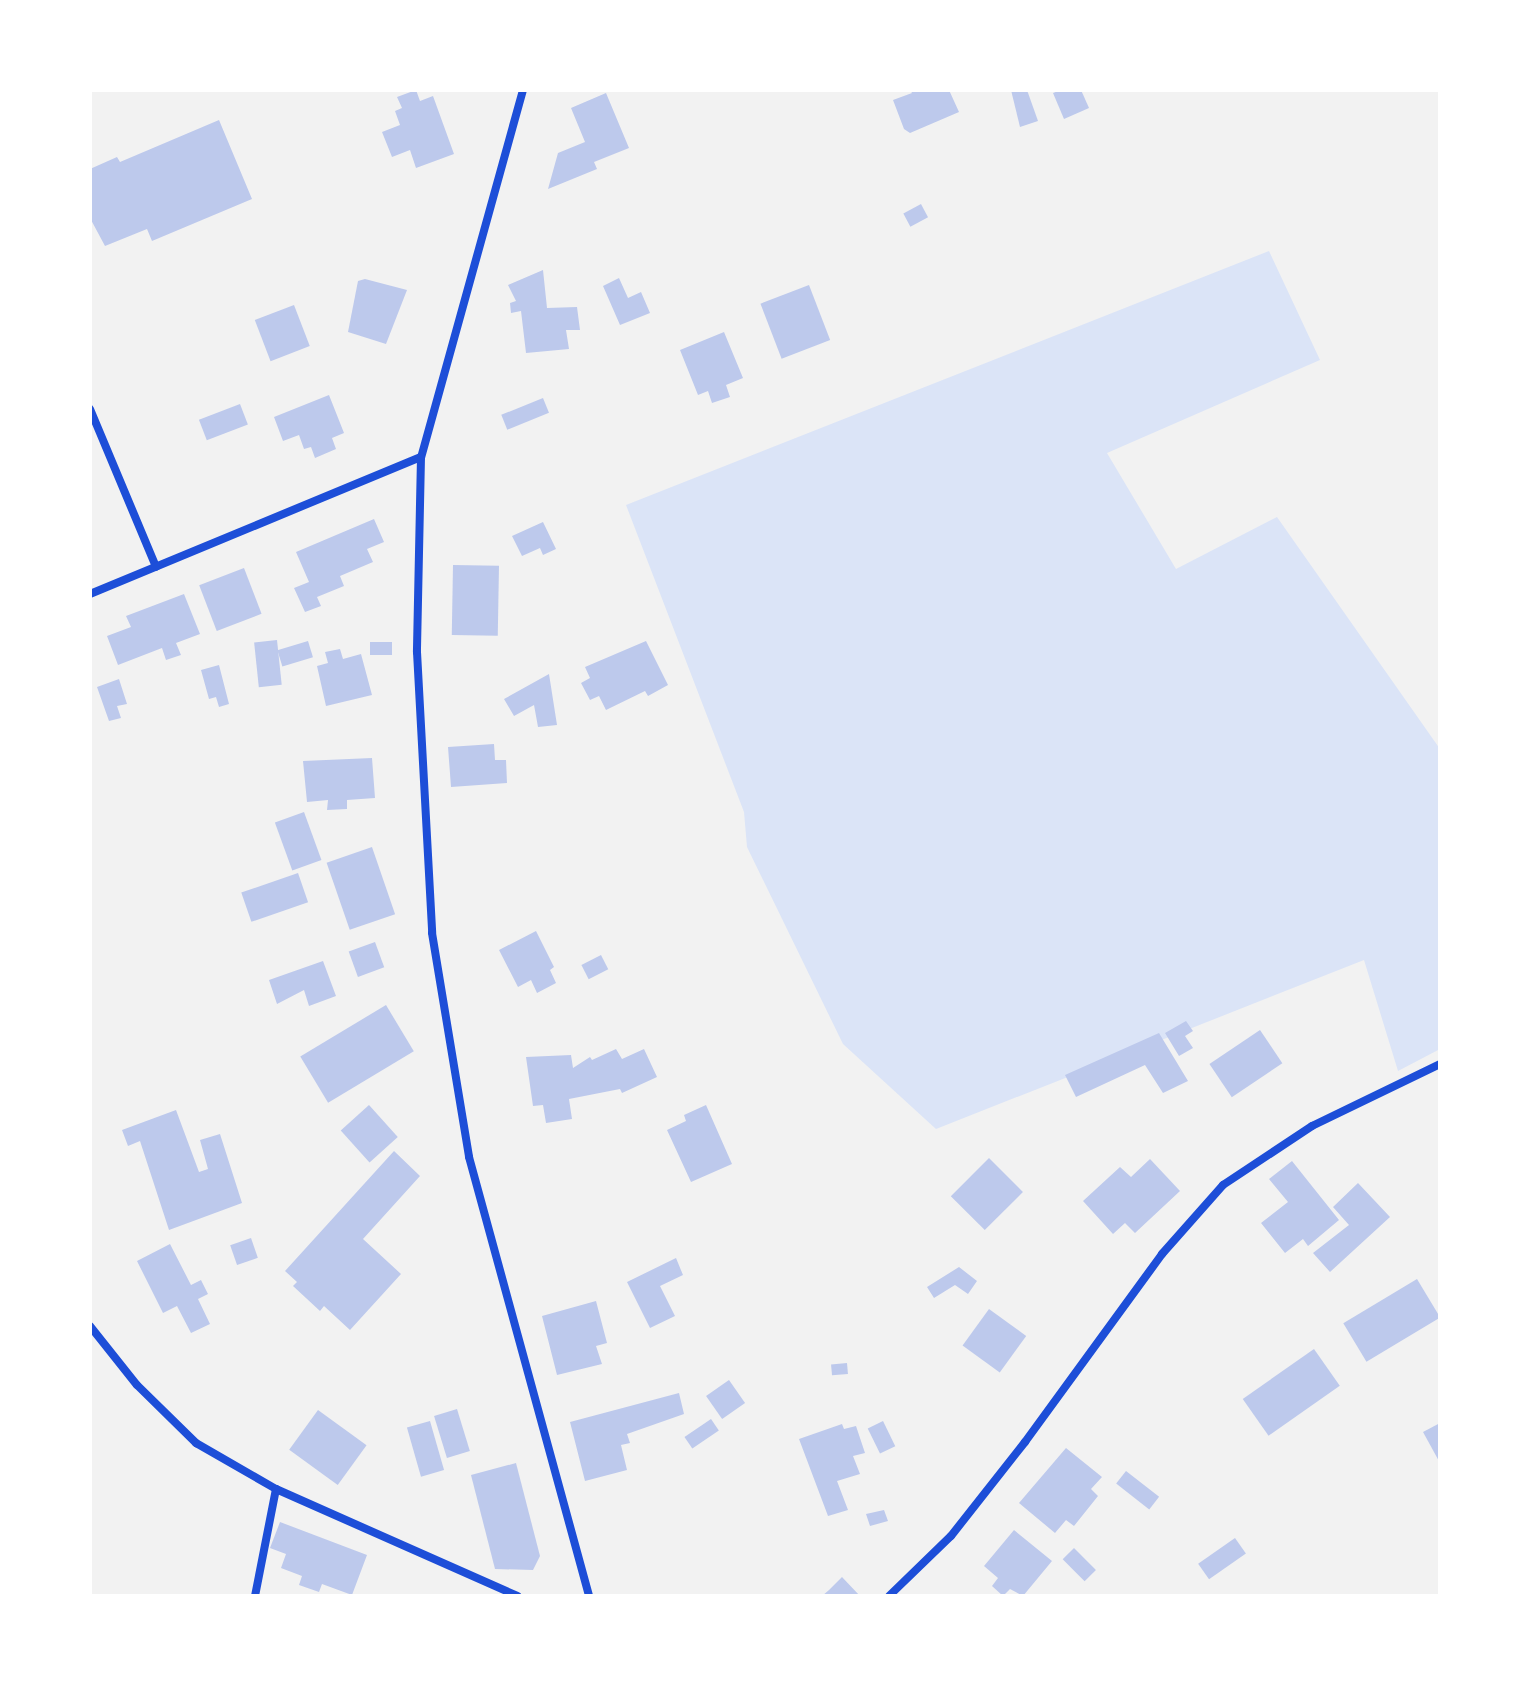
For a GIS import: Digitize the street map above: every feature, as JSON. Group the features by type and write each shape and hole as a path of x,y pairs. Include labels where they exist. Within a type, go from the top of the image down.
{"street":[{"path":"523,90 421,457 417,652 432,933 469,1157 589,1596"},
{"path":"90,409 156,567"},
{"path":"90,594 421,457"},
{"path":"889,1596 951,1536 1025,1442 1162,1254 1223,1185 1312,1126 1440,1064"},
{"path":"90,1326 137,1385 196,1443 276,1489 517,1596"},
{"path":"255,1596 276,1489"}],"shaded area":[{"path":"1269,251 1320,360 1107,453 1176,569 1277,517 1440,749 1440,1049 1398,1071 1364,960 936,1129 843,1044 747,847 744,812 626,505"}],"building":[{"path":"416,90 420,101 433,96 454,154 416,168 410,150 392,157 382,132 400,125 395,111 402,108 397,97"},
{"path":"910,90 949,90 959,112 910,133 904,129 893,100 912,93"},
{"path":"1011,90 1027,90 1038,121 1020,127"},
{"path":"1081,90 1089,108 1064,119 1053,93"},
{"path":"606,93 629,148 594,162 597,169 548,189 558,153 585,142 571,108"},
{"path":"219,120 252,199 152,241 147,229 105,246 90,218 90,169 117,157 120,162"},
{"path":"921,204 928,217 910,227 903,213"},
{"path":"543,270 547,308 577,307 580,330 566,330 569,349 526,353 521,311 511,313 510,303 516,301 508,285"},
{"path":"619,278 628,298 641,292 650,313 620,325 603,286"},
{"path":"365,279 407,290 386,344 348,332 358,281"},
{"path":"809,285 830,340 782,359 760,304"},
{"path":"294,305 310,346 271,361 255,320"},
{"path":"724,332 743,378 726,385 730,397 712,403 708,391 698,395 680,350"},
{"path":"329,395 344,433 332,438 336,449 315,458 311,447 304,449 299,435 283,441 274,417"},
{"path":"543,398 549,413 507,430 501,415"},
{"path":"240,404 248,425 207,440 199,420"},
{"path":"374,519 384,542 367,549 373,562 340,576 344,586 317,597 321,606 305,612 294,588 309,582 296,552"},
{"path":"543,522 556,549 543,555 540,548 522,556 512,536"},
{"path":"453,565 499,566 498,636 452,635"},
{"path":"244,568 262,614 217,631 199,585"},
{"path":"184,594 200,634 176,643 181,655 166,660 162,648 118,665 107,636 131,627 126,616"},
{"path":"277,640 282,685 259,687 254,642"},
{"path":"308,641 313,657 282,667 277,650"},
{"path":"646,641 668,685 648,696 645,691 606,710 599,696 590,700 581,683 590,678 585,667"},
{"path":"370,642 392,642 392,655 370,655"},
{"path":"340,649 343,659 361,654 372,695 326,706 317,666 328,663 325,652"},
{"path":"219,665 229,704 219,707 216,697 209,699 201,670"},
{"path":"549,674 557,725 538,727 534,705 514,716 504,699"},
{"path":"119,679 127,704 117,706 121,718 109,721 97,687"},
{"path":"494,744 495,760 506,760 507,783 451,787 448,747"},
{"path":"372,758 375,798 347,800 347,809 327,810 328,800 307,802 303,761"},
{"path":"304,812 321,860 292,871 275,823"},
{"path":"372,847 395,914 350,930 327,863"},
{"path":"298,873 308,902 251,922 241,893"},
{"path":"536,931 554,967 550,970 556,983 537,993 531,980 518,987 499,950"},
{"path":"375,942 384,967 358,977 349,952"},
{"path":"601,955 608,969 589,979 581,965"},
{"path":"323,961 336,996 309,1006 304,990 277,1004 269,980"},
{"path":"386,1005 414,1051 328,1103 300,1057"},
{"path":"1186,1021 1193,1031 1185,1036 1193,1048 1179,1056 1165,1033"},
{"path":"1260,1030 1282,1063 1232,1097 1209,1064"},
{"path":"1159,1033 1188,1081 1163,1093 1145,1065 1076,1097 1065,1075"},
{"path":"616,1049 622,1059 644,1049 657,1077 622,1093 620,1089 569,1099 572,1119 546,1123 543,1105 533,1106 526,1057 571,1055 573,1068 590,1057 592,1060"},
{"path":"369,1105 398,1137 370,1162 341,1130"},
{"path":"706,1105 732,1164 691,1182 667,1130 686,1121 684,1115"},
{"path":"176,1110 199,1172 208,1169 200,1140 220,1134 242,1203 169,1230 140,1141 128,1146 122,1130"},
{"path":"394,1151 420,1176 363,1239 401,1274 350,1330 324,1306 320,1311 293,1286 297,1282 285,1271"},
{"path":"989,1158 1023,1192 985,1230 951,1196"},
{"path":"1150,1159 1180,1191 1135,1233 1125,1223 1113,1234 1083,1201 1120,1167 1131,1177"},
{"path":"1292,1161 1339,1220 1308,1246 1303,1239 1285,1253 1261,1223 1288,1202 1269,1179"},
{"path":"1358,1183 1390,1217 1330,1272 1313,1253 1349,1225 1333,1207"},
{"path":"251,1238 258,1258 237,1265 230,1245"},
{"path":"170,1244 191,1285 201,1280 208,1294 198,1299 210,1324 191,1333 177,1306 163,1313 137,1261"},
{"path":"676,1258 683,1275 660,1286 675,1316 650,1328 627,1282"},
{"path":"959,1267 977,1281 968,1294 955,1285 934,1298 927,1287"},
{"path":"1417,1279 1440,1318 1366,1362 1343,1323"},
{"path":"596,1301 607,1343 596,1346 602,1364 557,1375 542,1316"},
{"path":"989,1309 1026,1336 1000,1372 963,1345"},
{"path":"1314,1349 1340,1386 1269,1436 1243,1399"},
{"path":"847,1363 848,1374 832,1375 831,1364"},
{"path":"729,1380 745,1403 722,1419 706,1396"},
{"path":"679,1393 684,1414 627,1434 630,1443 621,1445 627,1470 585,1481 570,1422"},
{"path":"457,1409 470,1451 447,1458 434,1416"},
{"path":"318,1410 367,1445 338,1485 289,1450"},
{"path":"711,1419 719,1431 692,1449 684,1437"},
{"path":"430,1421 444,1470 421,1477 407,1428"},
{"path":"883,1421 895,1446 880,1454 868,1428"},
{"path":"1440,1423 1440,1463 1423,1432"},
{"path":"842,1424 844,1429 856,1426 865,1453 853,1456 860,1474 837,1481 848,1510 828,1516 799,1439"},
{"path":"1066,1448 1102,1477 1091,1489 1098,1496 1074,1526 1066,1520 1055,1533 1019,1503"},
{"path":"516,1463 540,1556 533,1570 495,1569 471,1475"},
{"path":"1126,1471 1159,1497 1149,1509 1116,1484"},
{"path":"884,1510 888,1521 870,1526 866,1514"},
{"path":"280,1522 367,1555 352,1595 322,1584 319,1592 299,1585 302,1576 281,1568 286,1554 270,1548"},
{"path":"1014,1530 1052,1561 1023,1596 1010,1589 1003,1596 992,1586 998,1578 984,1566"},
{"path":"1235,1538 1246,1554 1209,1579 1198,1564"},
{"path":"1074,1548 1096,1570 1085,1581 1063,1559"},
{"path":"842,1577 860,1596 822,1596 829,1590"}]}
